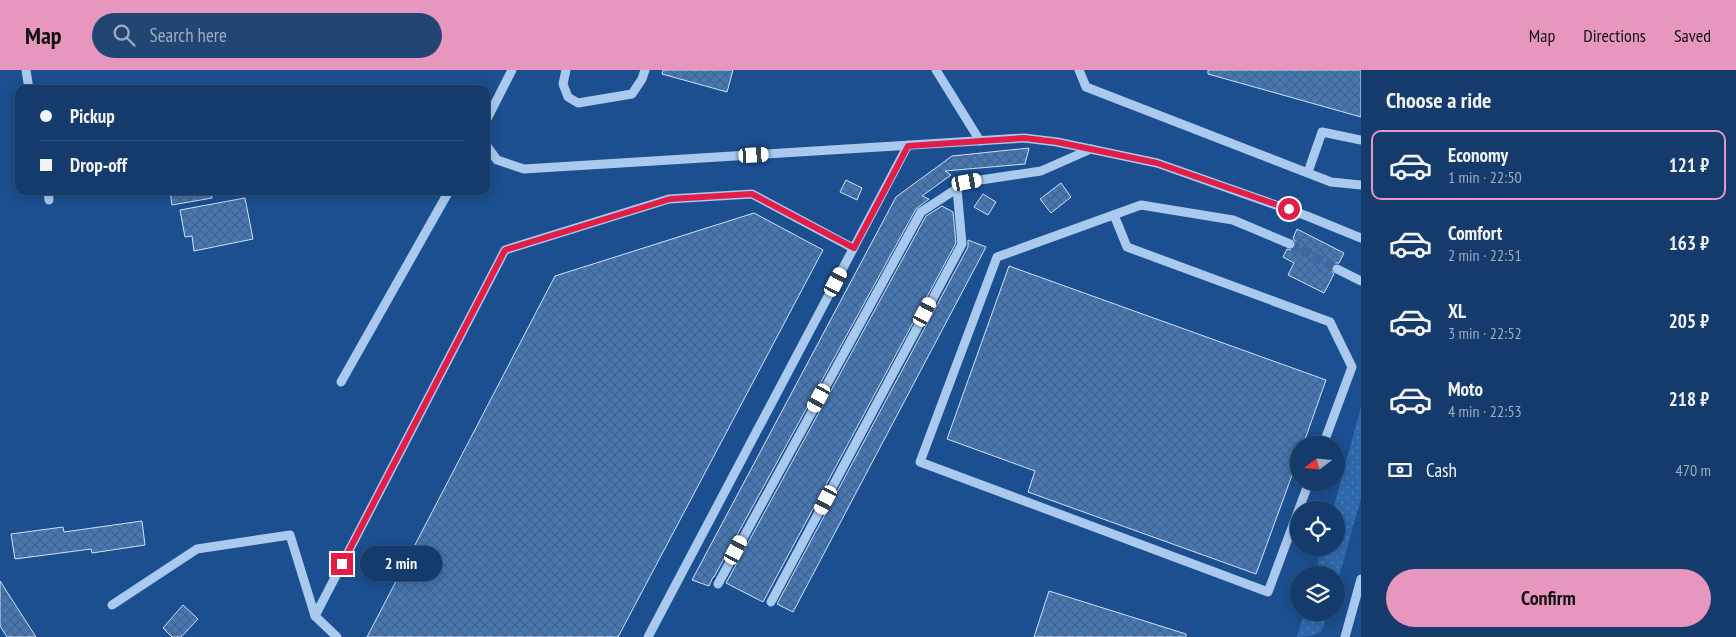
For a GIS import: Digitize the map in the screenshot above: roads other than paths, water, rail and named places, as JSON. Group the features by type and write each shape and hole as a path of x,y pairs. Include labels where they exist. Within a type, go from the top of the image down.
{"street":[{"path":"26,70 28,85"},
{"path":"490,113 512,70"},
{"path":"566,70 563,84 568,97 578,103 632,94 642,79 644,70"},
{"path":"936,70 980,141"},
{"path":"1079,70 1086,86 1331,182 1361,185"},
{"path":"1308,172 1322,132 1361,140"},
{"path":"490,150 497,160 524,169 1024,138 1057,142 1157,163 1307,216 1361,238"},
{"path":"648,637 908,146"},
{"path":"718,584 921,212 967,182 1041,170 1091,149"},
{"path":"771,602 962,244 957,189"},
{"path":"315,616 505,250 670,199 752,194 854,248"},
{"path":"341,382 447,195"},
{"path":"1290,244 1233,220 1141,205 997,257 920,462 1268,592 1306,491"},
{"path":"1114,215 1127,247 1330,322 1352,367 1326,436"},
{"path":"1337,269 1361,281"},
{"path":"112,605 197,549 290,535 315,616 337,637"},
{"path":"1348,636 1361,579"}],"tunnel":[{"path":"1290,244 1337,269"}]}
